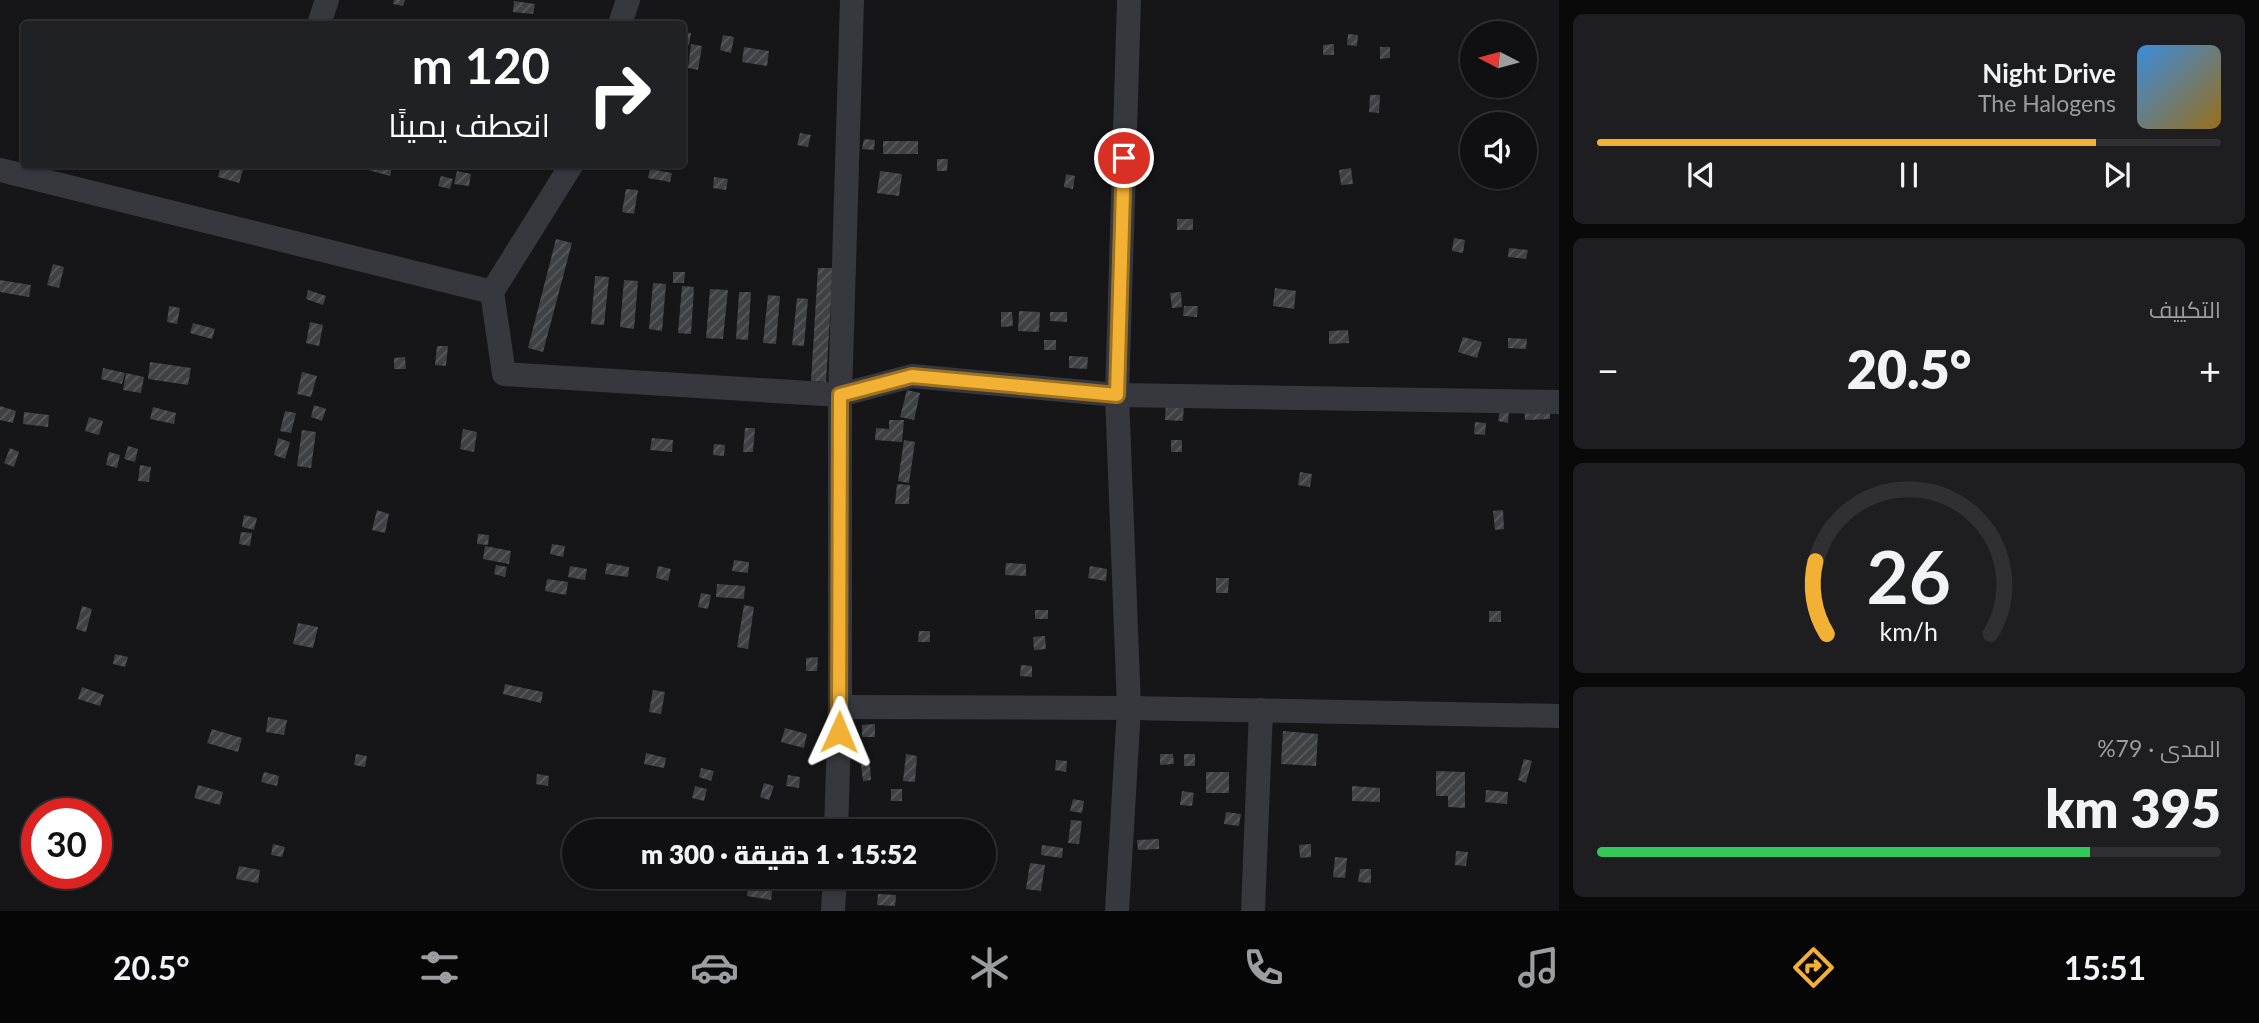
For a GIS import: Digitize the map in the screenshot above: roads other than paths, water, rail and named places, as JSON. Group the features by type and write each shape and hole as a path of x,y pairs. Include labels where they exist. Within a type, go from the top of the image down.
{"street":[{"path":"320,21 327,0"},
{"path":"621,21 628,0"},
{"path":"836,819 840,707 840,395 852,0"},
{"path":"1117,911 1129,708 1117,395 1129,0"},
{"path":"570,168 492,292 504,374 840,395 912,376 1117,395 1559,402"},
{"path":"0,170 492,292"},
{"path":"840,707 1129,708 1559,716"},
{"path":"1253,911 1261,710"},
{"path":"833,911 834,889"}]}
